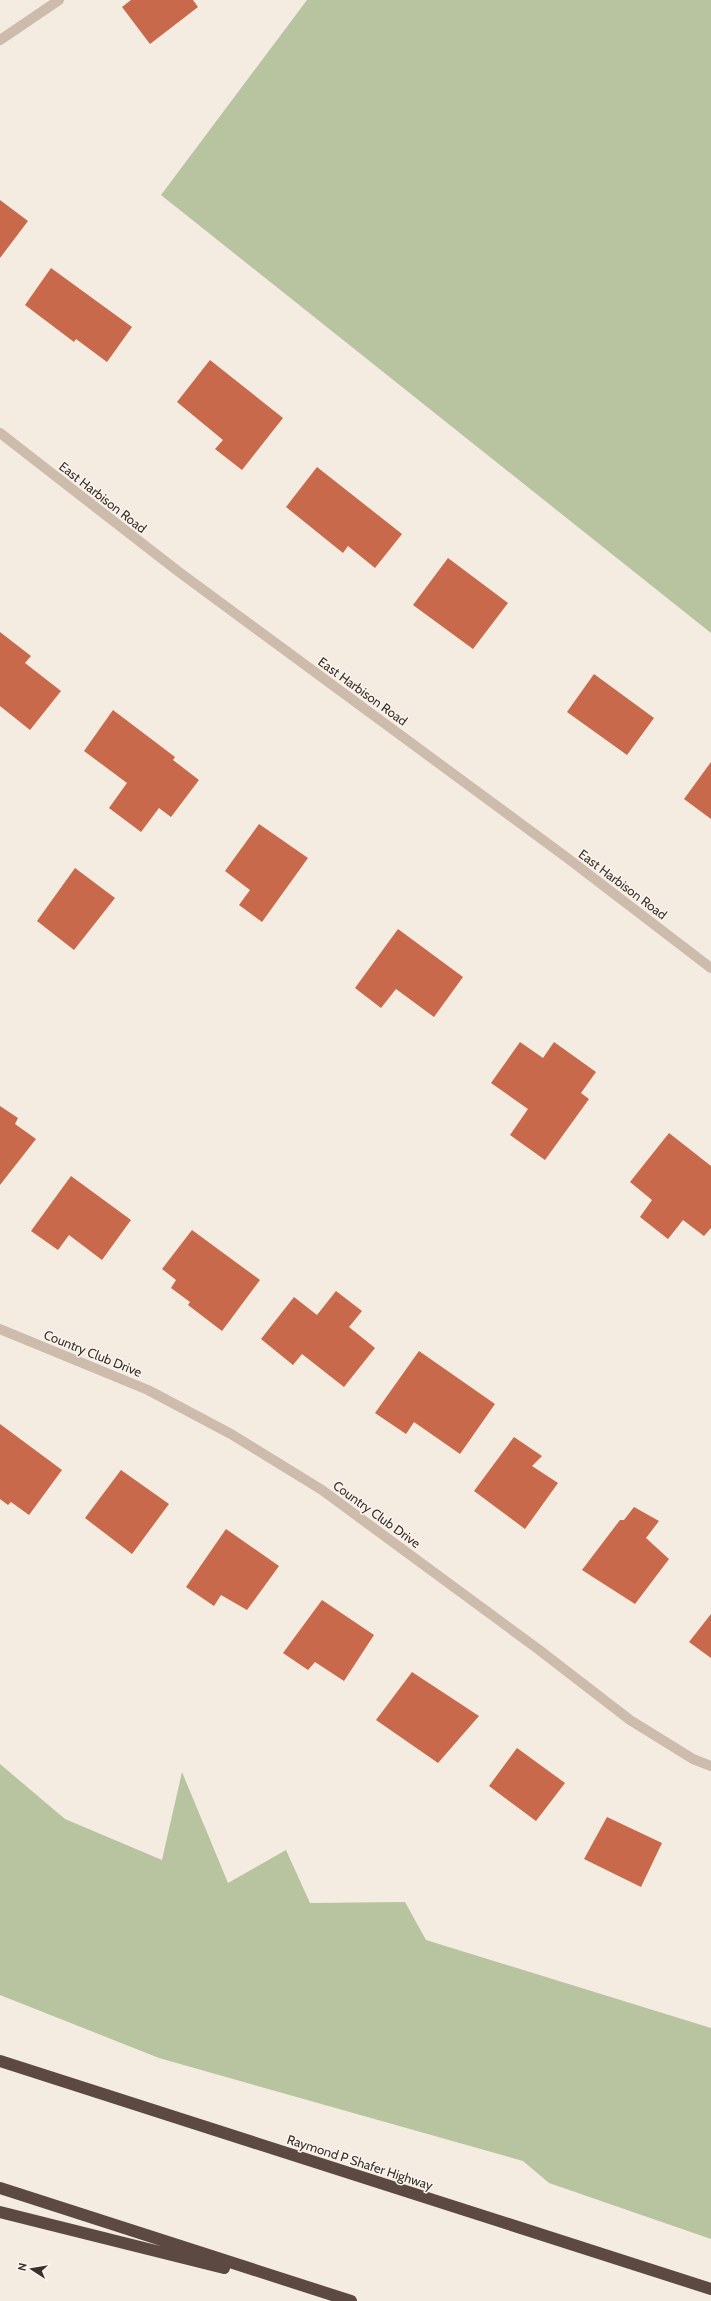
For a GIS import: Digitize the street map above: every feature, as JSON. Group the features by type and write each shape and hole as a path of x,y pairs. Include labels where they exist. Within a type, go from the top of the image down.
{"highway":[{"name":"Raymond P Shafer Highway","path":"0,2061 711,2289"},
{"path":"0,2188 351,2301"},
{"path":"0,2212 332,2295"}],"street":[{"path":"0,40 59,0"},
{"name":"East Harbison Road","path":"0,433 179,572 566,857 711,968"},
{"name":"Country Club Drive","path":"0,1329 148,1390 231,1434 309,1482 538,1649 630,1720 693,1759 711,1766"}],"green space":[{"path":"307,0 711,0 711,633 161,195"},
{"path":"0,1764 65,1819 162,1860 182,1772 228,1883 286,1850 310,1903 405,1902 426,1940 711,2028 711,2239 549,2183 523,2161 159,2058 0,1995"}],"building":[{"path":"131,0 193,0 198,7 150,44 122,7"},
{"path":"0,200 28,221 0,258"},
{"path":"51,268 132,327 107,362 76,339 74,342 25,305"},
{"path":"210,360 283,418 242,470 215,449 223,440 177,402"},
{"path":"317,467 402,534 375,568 348,546 343,553 286,507"},
{"path":"448,558 508,603 473,649 413,605"},
{"path":"0,632 31,656 25,663 61,691 30,730 0,706"},
{"path":"594,674 654,718 627,755 567,712"},
{"path":"113,710 175,757 173,760 199,780 171,817 159,808 141,832 109,808 127,783 84,751"},
{"path":"711,762 711,819 684,799"},
{"path":"259,824 308,858 262,922 239,905 250,890 225,871"},
{"path":"75,868 115,898 74,950 37,921"},
{"path":"398,929 463,977 434,1017 396,989 381,1008 355,988"},
{"path":"520,1042 543,1058 554,1042 596,1072 581,1093 589,1099 545,1160 510,1135 528,1109 491,1083"},
{"path":"0,1106 18,1118 15,1124 36,1139 0,1185"},
{"path":"669,1133 711,1166 711,1228 704,1236 683,1220 668,1239 640,1217 652,1200 630,1182"},
{"path":"71,1176 131,1220 102,1260 69,1235 58,1250 31,1231"},
{"path":"192,1230 260,1280 222,1331 188,1305 190,1302 171,1288 176,1280 162,1269"},
{"path":"336,1291 362,1311 349,1327 375,1348 344,1387 302,1354 293,1365 261,1339 294,1297 317,1315"},
{"path":"419,1351 495,1404 460,1454 414,1422 406,1434 375,1413"},
{"path":"0,1424 62,1470 29,1515 11,1502 8,1505 0,1499"},
{"path":"514,1437 542,1456 532,1466 558,1483 525,1529 474,1491"},
{"path":"121,1470 169,1504 132,1554 85,1518"},
{"path":"634,1507 659,1521 646,1538 669,1559 635,1604 582,1570 620,1520 624,1520"},
{"path":"226,1529 279,1566 247,1610 221,1595 214,1606 186,1587"},
{"path":"322,1600 374,1635 344,1681 315,1662 308,1670 283,1653"},
{"path":"711,1614 711,1658 689,1642"},
{"path":"412,1672 479,1716 438,1763 376,1720"},
{"path":"517,1748 565,1783 536,1821 489,1786"},
{"path":"607,1817 662,1843 641,1887 584,1859"}]}
